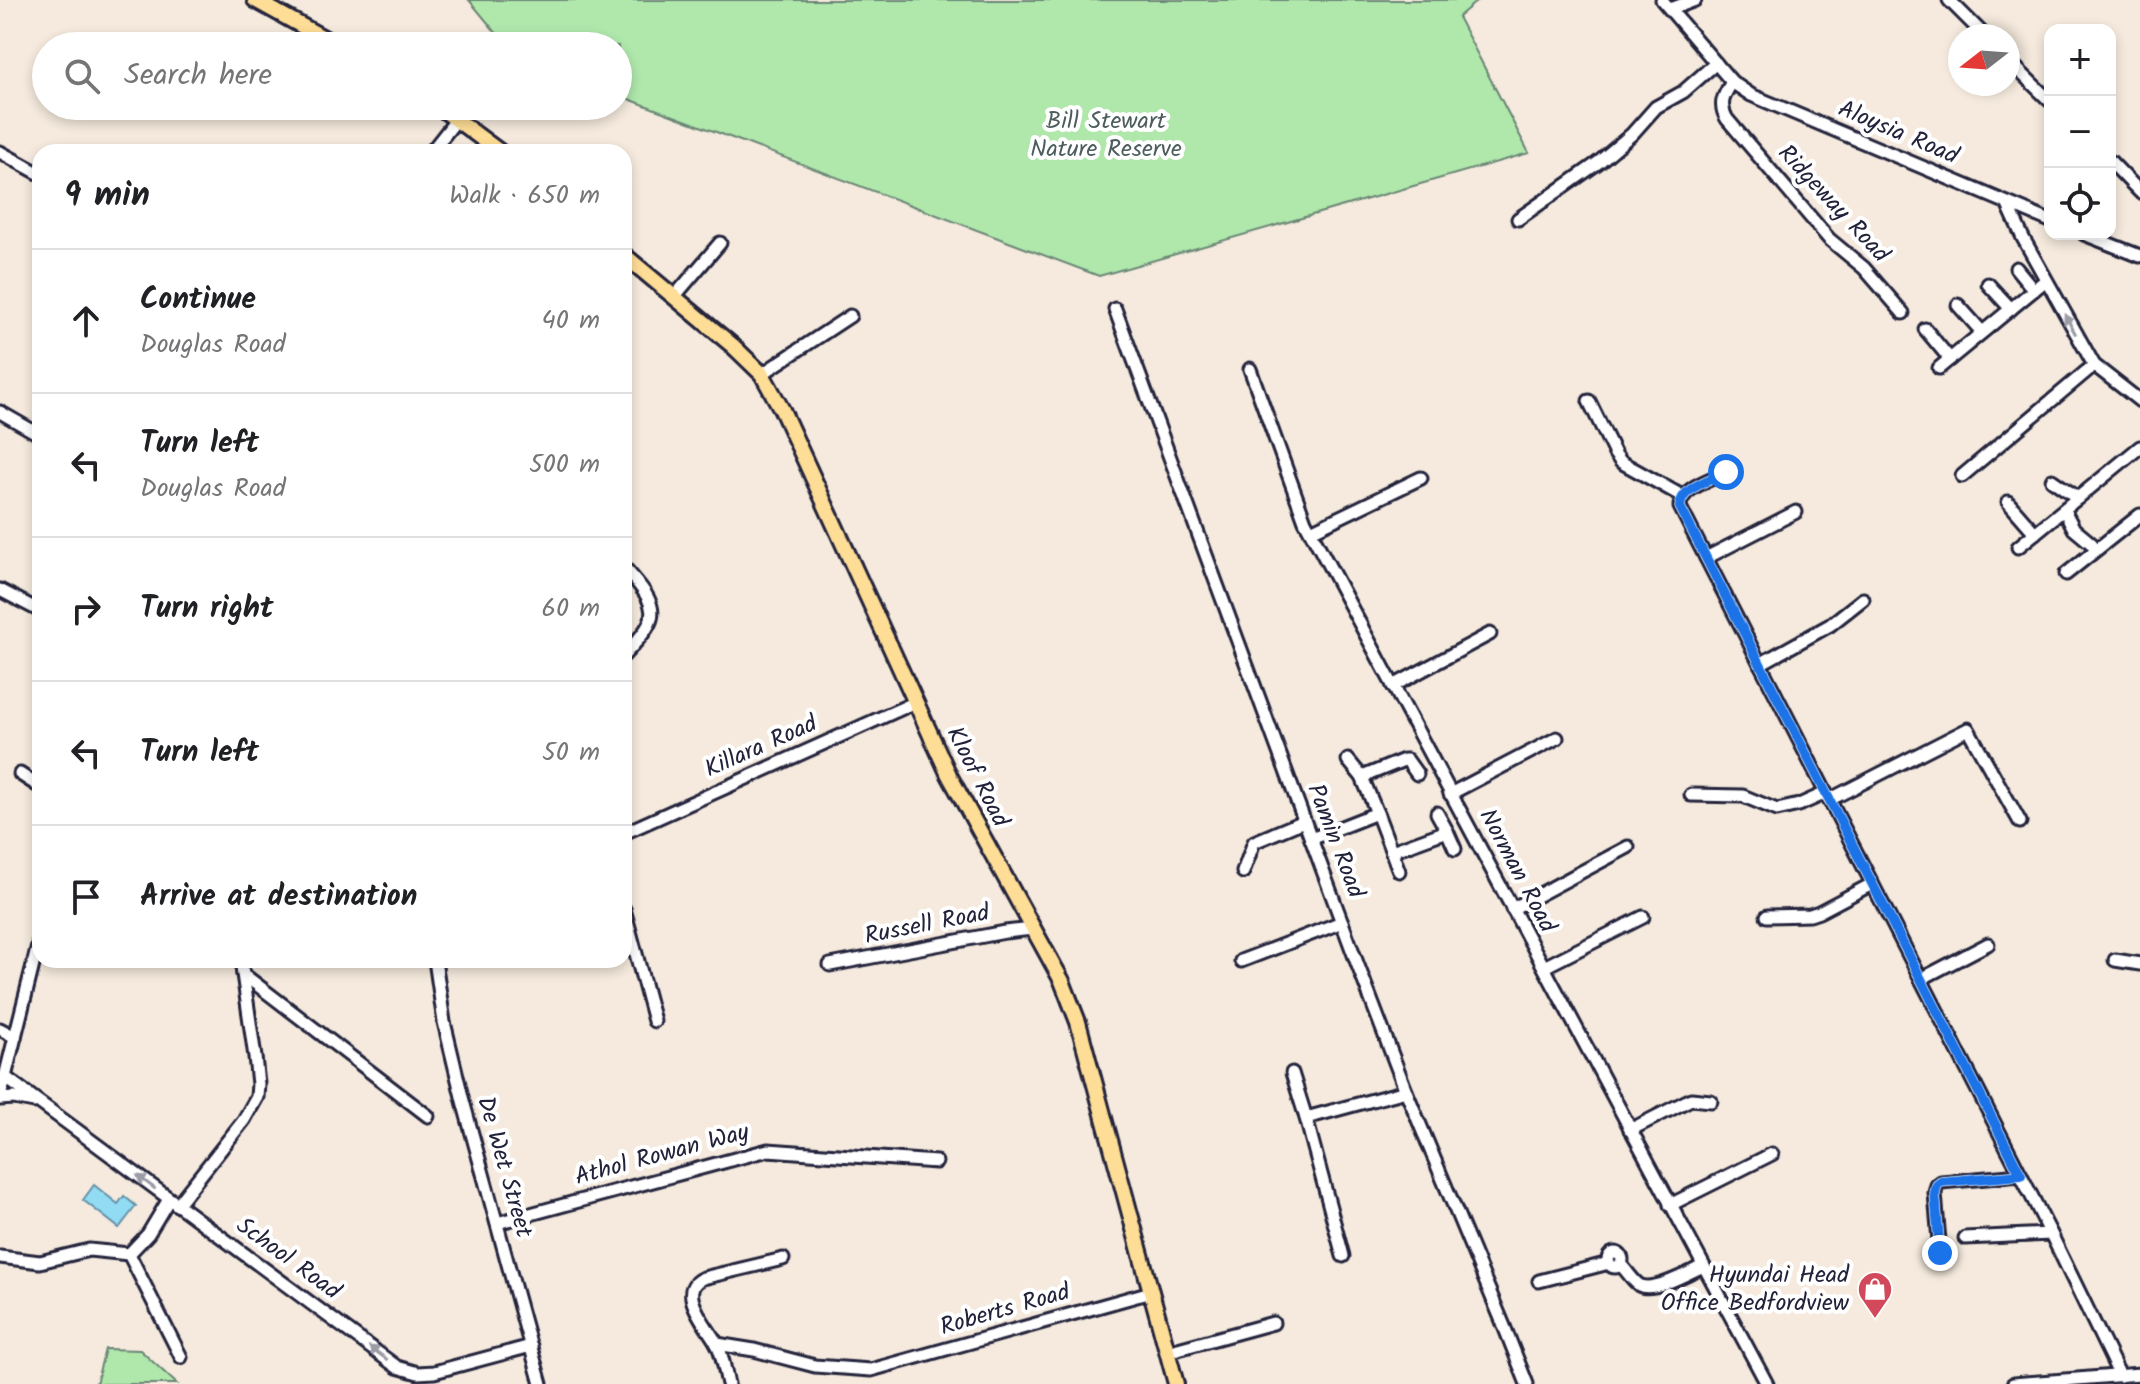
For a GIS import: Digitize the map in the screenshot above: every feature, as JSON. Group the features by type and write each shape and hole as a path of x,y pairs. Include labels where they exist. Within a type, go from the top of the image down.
{"main road":[{"path":"255,0 313,32"},
{"path":"458,120 490,144"},
{"name":"Kloof Road","path":"632,262 762,374 782,410 949,775 1062,981 1078,1022 1176,1384"}],"street":[{"path":"1667,5 1695,0"},
{"path":"1949,0 1973,24"},
{"path":"1667,5 1732,82"},
{"path":"1518,219 1599,162 1632,134 1656,107 1683,92 1716,63"},
{"path":"2020,72 2045,96"},
{"name":"Aloysia Road","path":"1732,82 1751,95 2044,219"},
{"name":"Ridgeway Road","path":"1732,82 1722,98 1722,109 1727,119 1829,239 1848,252 1903,313"},
{"path":"437,144 456,120"},
{"path":"0,152 32,170"},
{"path":"2116,167 2140,192"},
{"path":"2008,205 2094,365 2140,401"},
{"path":"2099,240 2140,256"},
{"path":"674,297 720,243"},
{"path":"2016,268 2034,290"},
{"path":"1939,368 2046,280"},
{"path":"1988,284 2011,309"},
{"path":"1958,305 1982,332"},
{"name":"Pamin Road","path":"1115,309 1406,1091 1527,1384"},
{"path":"762,374 850,316"},
{"path":"1925,329 1950,359"},
{"path":"1962,476 2094,365"},
{"name":"Norman Road","path":"1250,369 1311,531 1767,1384"},
{"path":"1589,401 1621,462 1682,496"},
{"path":"0,412 32,430"},
{"path":"2018,547 2140,447"},
{"path":"1682,496 1726,472"},
{"path":"1311,531 1421,478"},
{"path":"2052,480 2078,498"},
{"path":"1682,496 1680,507 2051,1234 2120,1376"},
{"path":"2008,502 2035,533"},
{"path":"2064,510 2074,529 2092,544"},
{"path":"1706,558 1796,512"},
{"path":"2066,574 2140,515"},
{"path":"632,577 649,599 652,610 650,623 632,645"},
{"path":"0,590 32,607"},
{"path":"1760,664 1830,625 1863,599"},
{"path":"1393,686 1490,634"},
{"name":"Killara Road","path":"632,829 916,702"},
{"path":"1691,795 1743,796 1777,810 1799,805 1828,796 1968,729 2020,822"},
{"path":"1450,794 1557,738"},
{"path":"1348,760 1362,777 1399,871"},
{"path":"1362,777 1404,760 1417,774"},
{"path":"20,774 32,782"},
{"path":"1311,839 1377,813"},
{"path":"1437,813 1455,849"},
{"path":"1243,872 1254,842 1304,821"},
{"path":"1392,851 1447,831"},
{"path":"1512,909 1628,847"},
{"path":"1767,916 1810,915 1872,884"},
{"path":"1544,967 1643,917"},
{"path":"1241,961 1342,922"},
{"name":"Russell Road","path":"830,965 1033,929"},
{"path":"632,939 654,1021"},
{"path":"1921,979 1988,944"},
{"path":"2115,960 2140,964"},
{"path":"0,1098 32,968"},
{"path":"129,1254 244,1120 257,1097 256,1067 242,968"},
{"name":"De Wet Street","path":"436,968 444,1022 463,1101 541,1384"},
{"path":"243,974 428,1116"},
{"path":"0,1029 15,1037"},
{"path":"1292,1073 1343,1256"},
{"name":"School Road","path":"5,1077 397,1367 418,1373 434,1372 531,1346"},
{"path":"1306,1118 1406,1091"},
{"name":"School Road","path":"0,1098 21,1098 42,1105"},
{"path":"1630,1130 1691,1099 1711,1101"},
{"name":"Athol Rowan Way","path":"497,1223 768,1150 936,1162"},
{"path":"1670,1205 1772,1154"},
{"path":"1940,1253 1937,1185 1941,1182 2021,1175"},
{"path":"1965,1238 2051,1234"},
{"path":"0,1257 40,1262 89,1250 129,1254"},
{"path":"129,1254 181,1357"},
{"path":"728,1384 717,1344 697,1313 692,1290 694,1284 703,1278 783,1259"},
{"path":"1539,1281 1615,1264 1646,1287 1659,1285 1703,1266"},
{"name":"Roberts Road","path":"717,1344 815,1366 871,1370 1151,1292"},
{"path":"1167,1352 1273,1323"},
{"path":"2013,1384 2140,1374"}],"green space":[{"name":"Bill Stewart Nature Reserve","path":"469,0 1478,0 1458,17 1529,153 1099,276 632,100 632,32 495,32"},
{"path":"105,1349 140,1350 177,1384 96,1384"}],"water":[{"path":"94,1185 118,1204 124,1196 136,1206 119,1228 83,1200"}],"place":[{"name":"Hyundai Head Office Bedfordview","path":"1875,1320"}],"route":[{"path":"1726,472 1685,494 1680,500 1680,507 2021,1175 1941,1182 1937,1185 1940,1253"}]}
